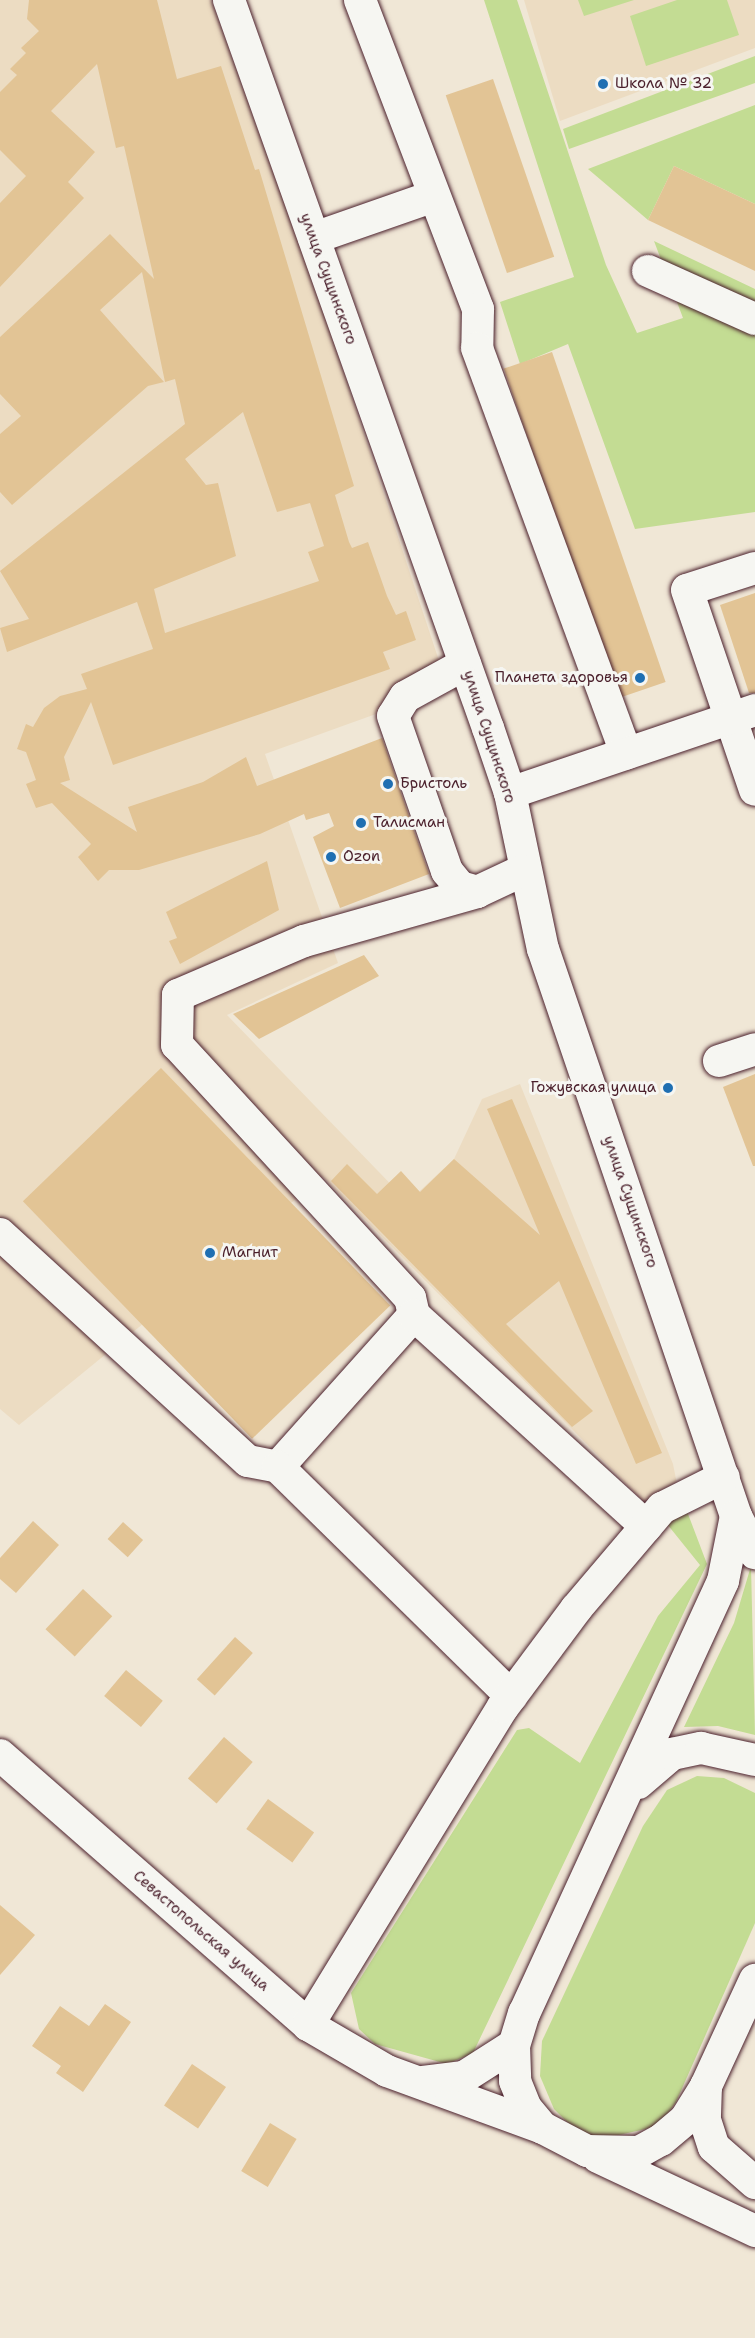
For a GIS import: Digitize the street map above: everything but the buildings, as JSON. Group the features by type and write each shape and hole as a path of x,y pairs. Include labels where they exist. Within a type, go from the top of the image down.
{"street":[{"name":"улица Сущинского","path":"229,0 510,793 522,871 543,948 736,1516 755,1553"},
{"path":"360,0 478,309 477,348 626,754"},
{"path":"314,238 434,196"},
{"path":"648,272 755,319"},
{"path":"755,568 687,590 742,714 755,790"},
{"path":"465,664 405,697 393,716 447,871 460,887 477,892"},
{"path":"510,793 742,714"},
{"path":"522,871 477,892 304,941 178,996 177,1045 410,1298 414,1315 646,1526"},
{"path":"719,1061 755,1049"},
{"path":"0,1233 248,1461 278,1467 511,1696"},
{"path":"278,1467 414,1315"},
{"path":"308,2025 511,1696 662,1508 724,1477"},
{"path":"543,2128 526,2108 515,2081 514,2045 628,1798 723,1581 736,1516"},
{"path":"628,1798 649,1769 672,1754 701,1748 755,1760"},
{"name":"Севастопольская улица","path":"0,1755 308,2025 387,2072 543,2128 587,2151"},
{"path":"587,2151 639,2152 662,2140 685,2120 706,2086 755,1980"},
{"path":"419,2083 464,2077 514,2045"},
{"path":"706,2086 705,2120 714,2148 755,2183"},
{"path":"587,2151 755,2231"}],"shaded area":[{"path":"0,0 211,0 324,313 448,688 265,754 338,963 227,1015 408,1202 454,1159 482,1099 520,1084 673,1464 677,1484 644,1502 323,1177 19,1425 0,1409"},
{"name":"Школа № 32","path":"524,0 755,0 755,48 560,121"}],"green space":[{"path":"484,0 517,0 606,265 637,333 683,318 654,241 755,289 755,512 635,529 568,344 520,364 500,302 574,277"},
{"path":"578,0 634,0 584,16"},
{"path":"677,0 727,0 739,35 646,66 630,16"},
{"path":"755,56 755,83 569,149 563,129"},
{"path":"755,105 755,204 674,166 648,220 588,169"},
{"path":"685,1506 707,1564 473,2053 447,2064 375,2044 359,2029 351,1993 517,1730 529,1728 580,1763 658,1616 700,1565 663,1519"},
{"path":"751,1566 755,1735 718,1726 684,1727 734,1623"},
{"path":"697,1776 724,1778 755,1793 755,1923 676,2102 659,2126 601,2139 572,2127 554,2109 540,2076 542,2041 643,1826 667,1790"}],"place":[{"name":"Школа № 32","path":"603,84"},
{"name":"Планета здоровья","path":"640,678"},
{"name":"Бристоль","path":"388,784"},
{"name":"Талисман","path":"361,823"},
{"name":"Ozon","path":"331,857"},
{"name":"Гожувская улица","path":"668,1088"},
{"name":"Магнит","path":"210,1253"}]}
